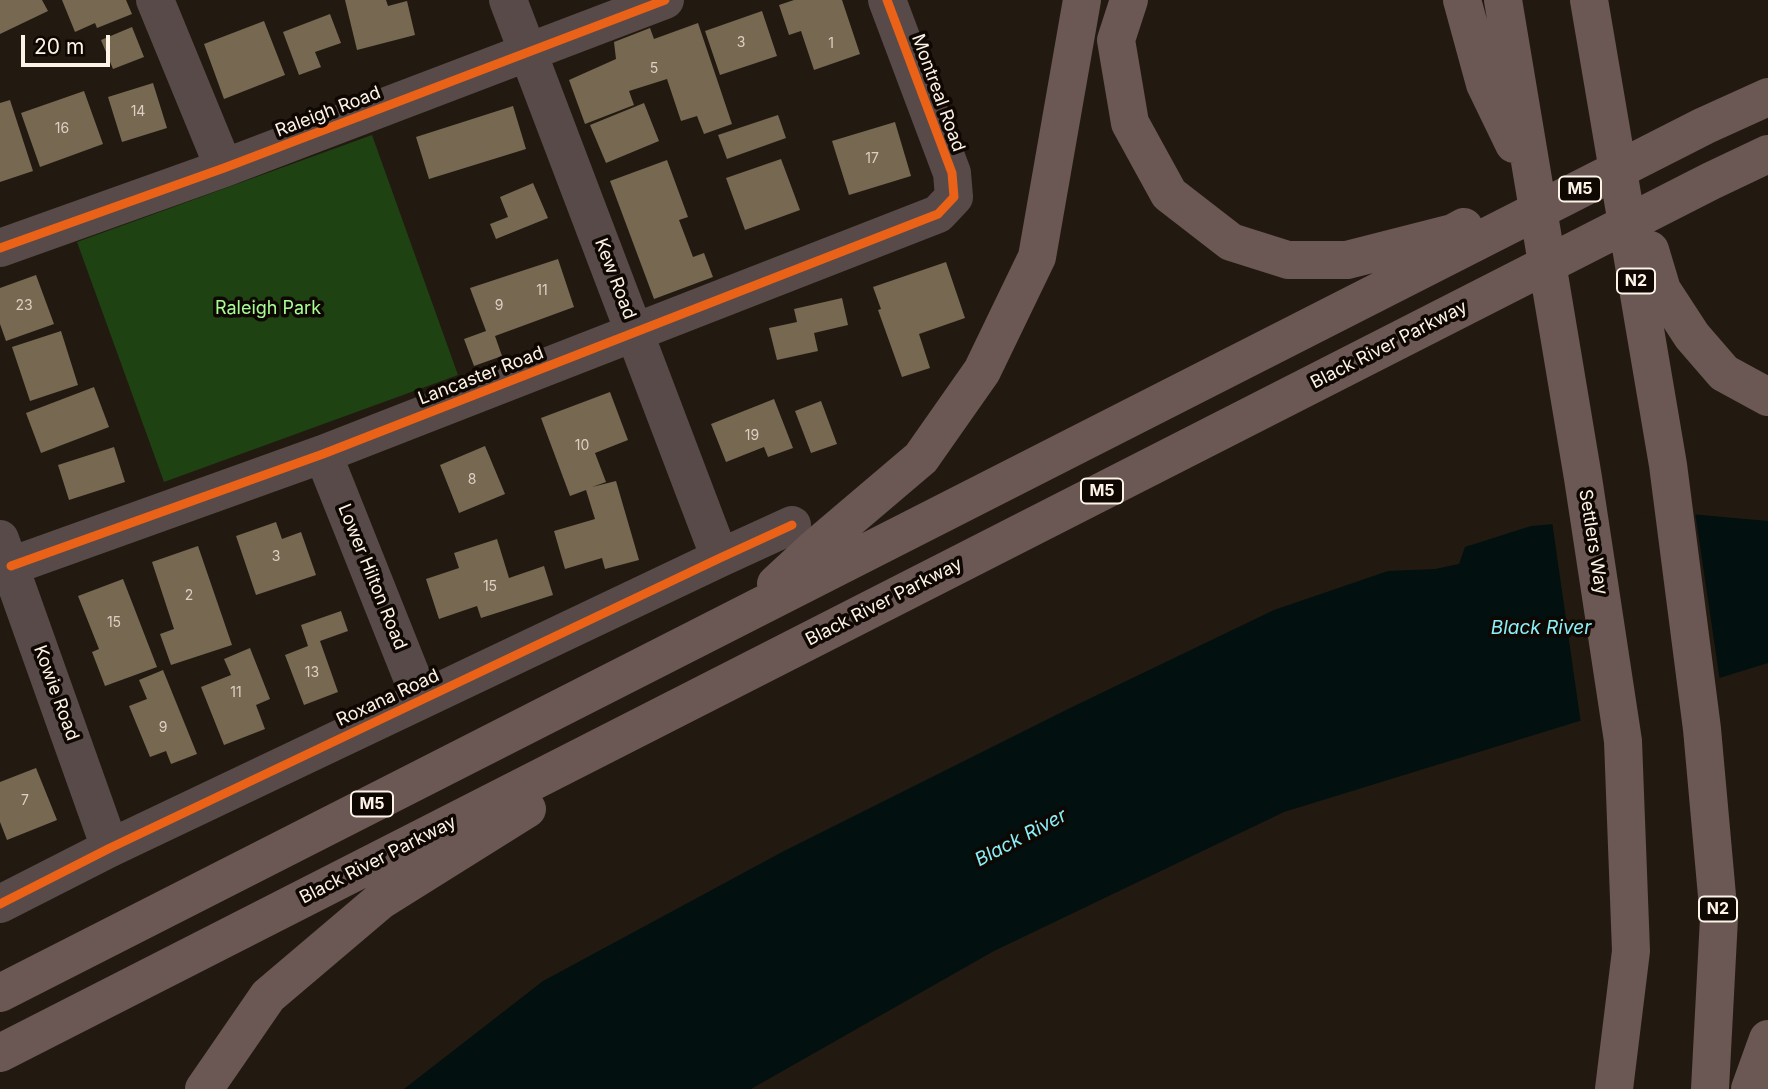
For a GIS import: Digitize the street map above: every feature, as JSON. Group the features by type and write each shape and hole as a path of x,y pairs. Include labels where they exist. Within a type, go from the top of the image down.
{"highway":[{"path":"744,614 815,548 921,458 982,371 1037,257 1082,0"},
{"path":"1129,0 1116,40 1130,123 1169,194 1231,242 1288,260 1347,260 1455,243"},
{"path":"1461,0 1485,84 1532,181"},
{"name":"Settlers Way","path":"1503,0 1583,478 1623,741 1631,951 1614,1089"},
{"name":"N2","path":"1589,0 1668,466 1702,729 1718,918 1710,1089"},
{"path":"1702,113 1755,75 1768,72"},
{"path":"1605,97 1662,290 1692,336 1724,373 1768,397"},
{"name":"M5","path":"0,993 744,614 1702,113 1768,97"},
{"name":"Black River Parkway","path":"0,1053 1465,306 1765,156"},
{"path":"204,1089 268,996 380,901 740,676"},
{"path":"1750,1089 1768,1039"}],"street":[{"path":"155,0 224,168"},
{"name":"Kew Road","path":"508,0 720,558"},
{"name":"Raleigh Road","path":"0,248 224,168 665,0"},
{"name":"Montreal Road","path":"887,0 951,173 954,198"},
{"name":"Lancaster Road","path":"5,553 323,454 938,214 954,198"},
{"name":"Lower Hilton Road","path":"323,454 421,700"},
{"name":"Roxana Road","path":"0,904 110,848 792,526"},
{"name":"Kowie Road","path":"5,553 110,848"}],"green space":[{"name":"Raleigh Park","path":"372,135 458,375 164,482 77,242"}],"water":[{"name":"Black River","path":"1679,513 1768,521 1768,663 1284,812 994,951 751,1089 404,1089 543,981 784,851 1274,610 1388,571 1435,569 1459,564 1465,547 1531,526"}],"pier":[{"path":"1679,510 1695,512 1720,681 1581,724 1552,521"}],"building":[{"path":"0,0 42,0 48,11 0,34"},
{"path":"62,0 126,0 132,14 97,28 95,23 75,32"},
{"path":"345,0 386,0 388,6 407,1 415,35 357,50"},
{"path":"794,0 842,0 860,54 814,70 801,31 789,35 779,5"},
{"path":"762,11 777,56 720,75 705,31"},
{"path":"330,14 341,43 315,52 321,67 299,75 283,32"},
{"path":"264,21 285,75 224,99 204,44"},
{"path":"698,23 732,124 704,134 697,116 681,121 667,79 629,91 634,105 585,124 569,80 616,59 614,42 650,28 654,39"},
{"path":"132,27 144,57 113,69 101,40"},
{"path":"153,83 167,128 122,142 108,97"},
{"path":"84,91 103,144 40,167 21,113"},
{"path":"10,100 33,171 0,182 0,103"},
{"path":"644,103 659,141 606,163 590,125"},
{"path":"513,106 526,149 429,179 416,137"},
{"path":"778,115 786,138 727,159 718,135"},
{"path":"895,122 911,176 849,195 832,141"},
{"path":"781,159 800,210 745,230 726,178"},
{"path":"667,160 688,217 679,220 693,257 704,253 713,277 654,299 610,181"},
{"path":"533,183 548,218 496,239 490,224 508,217 500,197"},
{"path":"558,259 574,307 495,336 502,356 474,366 464,339 486,331 470,288"},
{"path":"946,262 965,318 919,334 930,368 902,377 878,310 881,309 873,287"},
{"path":"36,275 54,324 6,341 0,324 0,288"},
{"path":"842,298 848,325 814,333 818,351 777,360 769,328 797,322 794,309"},
{"path":"61,331 78,385 30,401 12,347"},
{"path":"94,387 109,427 41,453 26,413"},
{"path":"610,392 628,440 595,453 606,482 592,487 616,481 639,560 605,569 602,558 565,569 554,531 595,519 586,490 570,496 541,418"},
{"path":"774,399 793,448 768,457 764,447 726,462 711,424"},
{"path":"821,401 837,444 811,453 795,411"},
{"path":"485,446 505,494 459,513 440,465"},
{"path":"114,447 125,482 69,500 58,465"},
{"path":"276,522 282,539 301,532 316,575 256,595 236,536"},
{"path":"497,539 509,578 544,566 553,595 481,618 477,606 439,619 426,579 459,568 454,553"},
{"path":"198,546 232,645 171,665 160,634 174,629 152,562"},
{"path":"123,579 157,667 105,686 92,652 99,649 78,596"},
{"path":"341,611 348,631 320,641 338,692 304,705 285,655 308,646 301,625"},
{"path":"250,648 270,699 256,705 265,729 224,745 201,687 231,675 224,659"},
{"path":"163,670 197,754 171,764 166,751 150,757 129,706 147,699 139,680"},
{"path":"36,768 57,820 7,840 0,822 0,782"}],"cycle path":[{"path":"0,248 224,168 665,0"},
{"path":"11,566 323,454 938,214 954,197 952,173 887,0"},
{"path":"0,904 110,848 792,525"}]}
